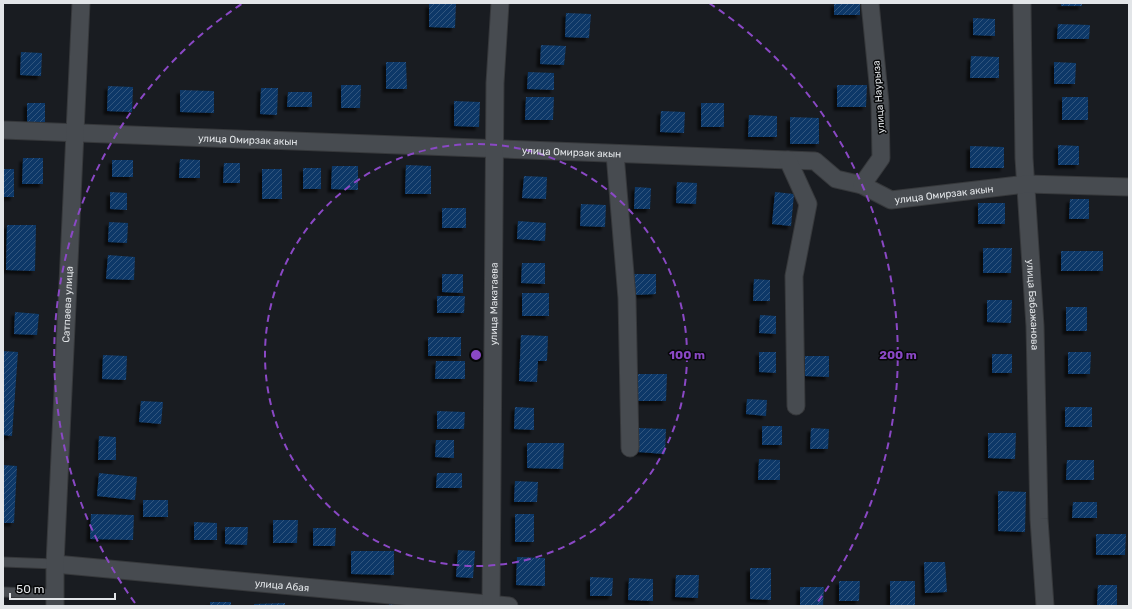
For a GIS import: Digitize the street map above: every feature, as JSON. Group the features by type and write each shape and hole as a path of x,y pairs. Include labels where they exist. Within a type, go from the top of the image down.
{"street":[{"name":"Сатпаева улица","path":"55,600 55,564 80,3"},
{"name":"улица Макатаева","path":"491,605 495,83 500,3"},
{"name":"улица Наурыза","path":"862,185 881,158 880,102 870,3"},
{"name":"улица Бабажанова","path":"1022,3 1024,158 1027,184 1035,326 1039,519 1045,606"},
{"name":"улица Омирзак акын","path":"3,130 815,161 836,179 862,185 891,200 1027,184 1129,187"},
{"path":"615,154 627,298 630,448"},
{"path":"788,160 808,204 794,276 796,406"},
{"name":"улица Абая","path":"55,564 509,606"}],"lane":[{"path":"3,562 55,564"},
{"path":"3,592 55,600"}],"building":[{"path":"834,3 860,3 860,15 834,15"},
{"path":"1061,3 1082,3 1082,6 1061,6"},
{"path":"429,4 456,4 455,28 429,27"},
{"path":"566,13 591,14 589,38 565,37"},
{"path":"973,18 995,19 995,36 973,35"},
{"path":"1058,24 1090,25 1089,39 1057,39"},
{"path":"541,45 566,46 564,65 540,64"},
{"path":"21,52 42,53 41,76 20,75"},
{"path":"971,56 999,57 999,78 970,78"},
{"path":"386,62 406,62 407,89 386,89"},
{"path":"1054,62 1076,63 1075,84 1054,84"},
{"path":"528,72 554,73 554,90 527,89"},
{"path":"341,85 361,85 360,108 341,108"},
{"path":"837,85 867,85 866,107 837,107"},
{"path":"108,86 133,87 132,112 107,111"},
{"path":"261,88 278,88 277,115 260,114"},
{"path":"180,90 214,91 214,113 180,112"},
{"path":"288,92 312,92 312,107 287,107"},
{"path":"526,97 554,97 553,120 525,120"},
{"path":"1062,97 1088,97 1088,120 1062,120"},
{"path":"454,101 480,102 479,127 454,126"},
{"path":"27,103 45,103 45,122 27,122"},
{"path":"701,103 724,103 724,127 701,127"},
{"path":"661,111 685,112 684,133 660,132"},
{"path":"749,115 777,116 777,137 748,137"},
{"path":"790,117 819,118 819,144 790,144"},
{"path":"1058,145 1079,146 1079,165 1058,165"},
{"path":"970,146 1004,147 1004,168 970,168"},
{"path":"23,158 43,158 43,184 22,184"},
{"path":"180,159 200,160 200,178 179,178"},
{"path":"112,160 133,160 133,177 112,177"},
{"path":"224,163 240,163 240,183 223,183"},
{"path":"406,165 431,166 431,194 405,194"},
{"path":"332,166 358,166 358,190 331,189"},
{"path":"303,168 321,168 321,189 303,189"},
{"path":"3,169 14,169 14,197 3,197"},
{"path":"262,169 282,169 282,199 262,199"},
{"path":"524,176 547,177 546,199 522,198"},
{"path":"677,182 697,183 696,204 676,203"},
{"path":"635,187 651,188 650,209 634,209"},
{"path":"110,192 127,193 127,210 110,209"},
{"path":"775,192 794,194 791,226 772,224"},
{"path":"1070,199 1089,199 1089,219 1069,219"},
{"path":"978,203 1005,203 1005,224 978,224"},
{"path":"581,204 606,205 605,227 580,226"},
{"path":"442,208 466,208 466,228 442,228"},
{"path":"518,221 546,223 545,241 517,239"},
{"path":"109,222 128,223 127,243 108,242"},
{"path":"7,225 36,225 35,271 6,270"},
{"path":"983,248 1012,248 1011,273 983,273"},
{"path":"1061,251 1103,251 1103,271 1061,271"},
{"path":"108,255 135,257 134,280 106,279"},
{"path":"522,263 545,263 545,284 521,283"},
{"path":"442,274 463,274 463,293 442,292"},
{"path":"634,274 656,274 656,294 635,295"},
{"path":"754,279 770,280 770,301 753,301"},
{"path":"522,293 549,293 549,316 522,316"},
{"path":"437,296 465,296 464,313 437,313"},
{"path":"987,300 1012,300 1011,323 987,322"},
{"path":"1066,307 1087,307 1087,331 1066,331"},
{"path":"15,312 39,314 37,335 14,334"},
{"path":"760,315 776,316 776,334 759,333"},
{"path":"521,335 548,336 547,361 538,361 537,382 519,381"},
{"path":"428,337 461,337 461,356 428,356"},
{"path":"3,351 18,352 12,436 3,435"},
{"path":"759,352 776,352 776,373 759,372"},
{"path":"1068,352 1091,352 1090,374 1068,374"},
{"path":"992,354 1012,354 1012,373 992,373"},
{"path":"103,355 127,356 126,380 102,379"},
{"path":"805,356 829,356 829,377 805,376"},
{"path":"436,361 465,361 465,379 435,379"},
{"path":"638,374 667,374 666,401 638,401"},
{"path":"747,399 767,400 766,416 746,414"},
{"path":"141,401 163,402 161,424 139,422"},
{"path":"515,407 534,408 534,430 514,429"},
{"path":"1065,407 1092,407 1092,427 1065,427"},
{"path":"437,411 465,412 464,429 437,429"},
{"path":"762,426 782,426 782,445 762,445"},
{"path":"639,428 666,429 665,454 638,452"},
{"path":"811,428 829,429 828,449 810,449"},
{"path":"988,433 1016,433 1015,459 988,458"},
{"path":"99,436 116,437 116,460 98,460"},
{"path":"436,440 454,440 454,458 435,457"},
{"path":"527,443 564,443 563,469 527,468"},
{"path":"759,459 780,460 780,480 758,480"},
{"path":"1067,460 1094,460 1094,480 1066,480"},
{"path":"3,465 17,466 14,523 3,523"},
{"path":"99,473 137,477 135,500 97,496"},
{"path":"437,473 462,473 462,488 436,488"},
{"path":"515,481 538,482 537,502 514,502"},
{"path":"998,491 1026,492 1025,532 998,531"},
{"path":"143,500 168,500 168,517 143,517"},
{"path":"1073,502 1097,502 1097,518 1072,518"},
{"path":"91,514 134,515 133,540 90,539"},
{"path":"515,514 534,514 534,542 515,542"},
{"path":"273,520 298,520 297,543 273,543"},
{"path":"194,522 217,523 217,540 194,540"},
{"path":"225,527 248,527 247,545 225,544"},
{"path":"313,528 336,528 335,546 313,546"},
{"path":"1096,534 1126,534 1125,555 1096,555"},
{"path":"458,550 475,551 473,578 456,577"},
{"path":"351,551 394,551 394,575 351,574"},
{"path":"517,557 545,558 545,586 516,585"},
{"path":"924,562 945,562 947,592 925,593"},
{"path":"750,568 771,568 771,600 750,599"},
{"path":"676,575 699,575 698,598 675,597"},
{"path":"590,577 613,578 612,596 590,596"},
{"path":"629,578 653,579 653,601 628,600"},
{"path":"839,581 860,581 859,601 839,601"},
{"path":"890,581 915,581 915,606 890,606"},
{"path":"1098,585 1117,585 1117,606 1097,606"},
{"path":"800,587 824,587 823,606 800,606"},
{"path":"210,602 231,602 231,606 210,606"},
{"path":"285,603 285,606 254,606 254,604"},
{"path":"389,603 409,605 409,606 389,606"}]}
